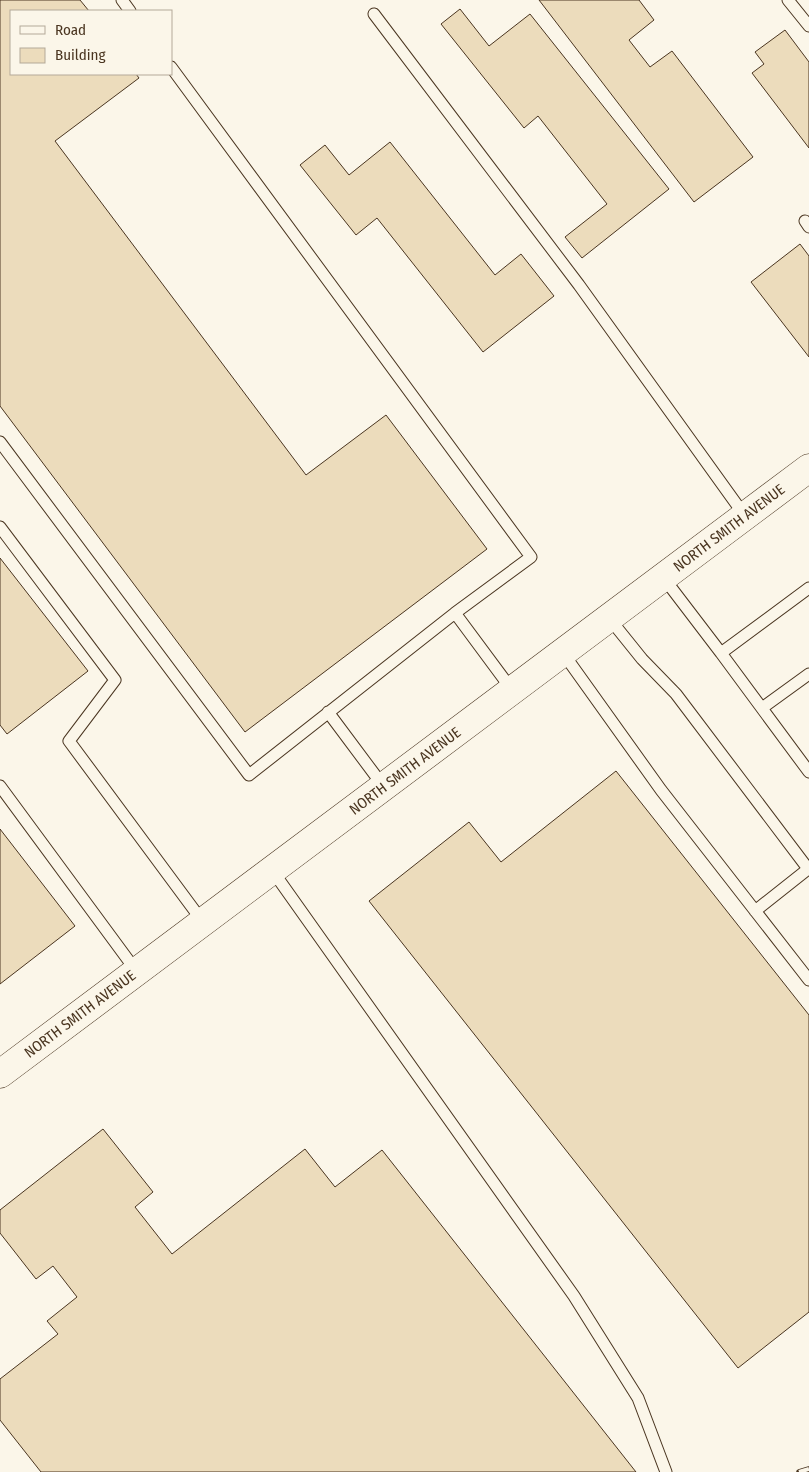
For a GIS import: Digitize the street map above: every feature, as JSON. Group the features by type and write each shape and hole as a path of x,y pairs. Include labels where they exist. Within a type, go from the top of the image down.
{"main road":[{"name":"NORTH SMITH AVENUE","path":"0,1074 809,468"}],"lane":[{"path":"788,0 809,26"},
{"path":"374,14 578,285 745,516"},
{"path":"0,442 249,775 455,613 531,556 172,69"},
{"path":"0,526 114,680 69,741 203,922"},
{"path":"663,577 809,772"},
{"path":"721,653 809,588"},
{"path":"455,613 512,690"},
{"path":"609,618 642,659 676,694 809,869 755,911"},
{"path":"563,653 661,790 809,980"},
{"path":"762,708 809,674"},
{"path":"328,712 384,787"},
{"path":"0,786 137,972"},
{"path":"272,870 580,1304 638,1398 666,1472"}],"building":[{"path":"0,0 80,0 88,10 10,10 10,75 137,75 139,78 55,141 306,475 386,415 487,549 245,732 0,406"},
{"path":"539,0 639,0 654,20 629,40 650,67 672,51 753,157 694,202"},
{"path":"460,9 489,46 530,14 669,189 582,258 565,237 607,204 538,116 524,128 441,24"},
{"path":"785,30 809,62 809,148 752,73 764,64 755,52"},
{"path":"390,142 495,275 521,254 554,296 483,352 377,218 356,235 300,165 325,145 349,175"},
{"path":"800,244 809,256 809,357 751,282"},
{"path":"0,558 88,671 7,734 0,725"},
{"path":"616,771 809,1015 809,1312 738,1368 369,901 469,822 501,862"},
{"path":"0,829 75,926 0,984"},
{"path":"103,1129 153,1192 135,1207 172,1254 305,1149 335,1187 382,1150 636,1472 41,1472 0,1420 0,1379 58,1334 47,1321 77,1297 53,1266 36,1279 0,1233 0,1210"}],"railway":[{"path":"799,1472 809,1469"}]}
